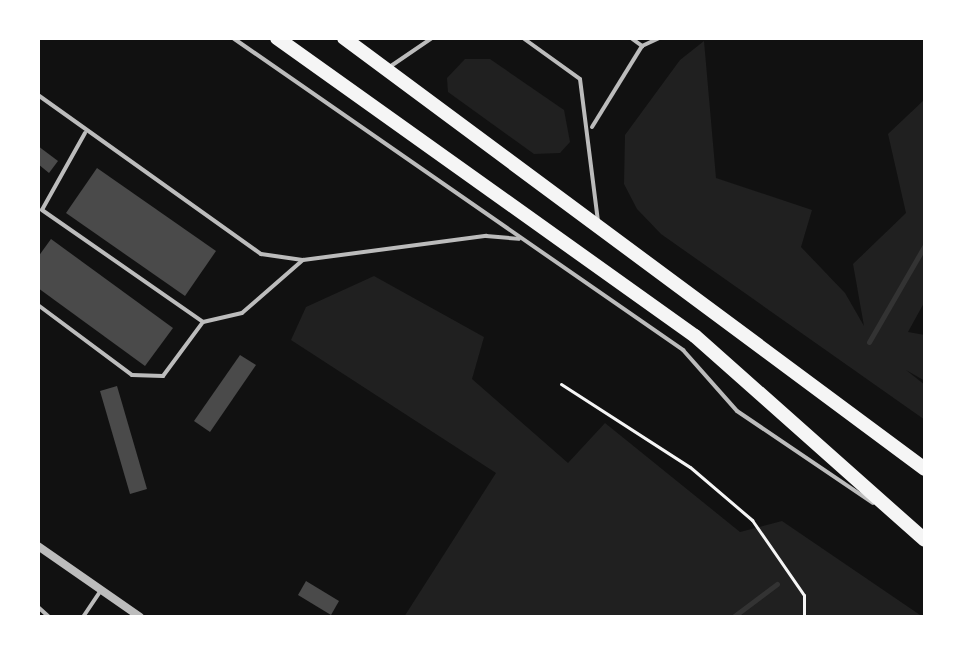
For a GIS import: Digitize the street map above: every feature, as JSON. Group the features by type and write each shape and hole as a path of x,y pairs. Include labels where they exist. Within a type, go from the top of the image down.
{"highway":[{"path":"277,38 695,336 898,520 925,540"},
{"path":"344,38 598,221 925,469"}],"street":[{"path":"38,546 140,617"}],"lane":[{"path":"233,38 683,350 737,411 898,520"},
{"path":"388,68 432,38"},
{"path":"523,38 580,79 591,129 598,221"},
{"path":"631,38 642,46"},
{"path":"591,129 642,46 659,38"},
{"path":"38,95 85,133 261,254 303,260 486,236 522,240"},
{"path":"38,216 85,133"},
{"path":"42,210 203,322"},
{"path":"38,305 132,375 163,376 203,322 242,313 303,260"},
{"path":"83,617 101,590"},
{"path":"38,607 49,617"}],"path":[{"path":"561,384 690,467 752,520 804,595 804,617"}],"shaded area":[{"path":"704,41 716,178 812,210 801,247 845,293 864,326 853,264 906,213 888,134 925,99 925,301 908,332 925,335 925,381 906,370 925,385 925,420 661,234 637,209 624,184 625,135 680,60"},
{"path":"465,59 490,59 564,110 570,142 560,153 534,154 448,92 447,78"},
{"path":"374,276 484,337 472,379 568,463 605,423 740,532 782,521 923,617 404,617 496,473 291,340 306,307"}],"building":[{"path":"38,146 58,161 49,173 38,164"},
{"path":"97,168 216,251 185,296 66,213"},
{"path":"51,239 173,328 145,366 38,288 38,257"},
{"path":"240,355 256,365 210,432 194,421"},
{"path":"117,386 147,489 130,494 100,391"},
{"path":"306,581 339,601 331,615 298,595"}],"waterway":[{"path":"869,342 925,245"},
{"path":"733,617 777,584"}]}
